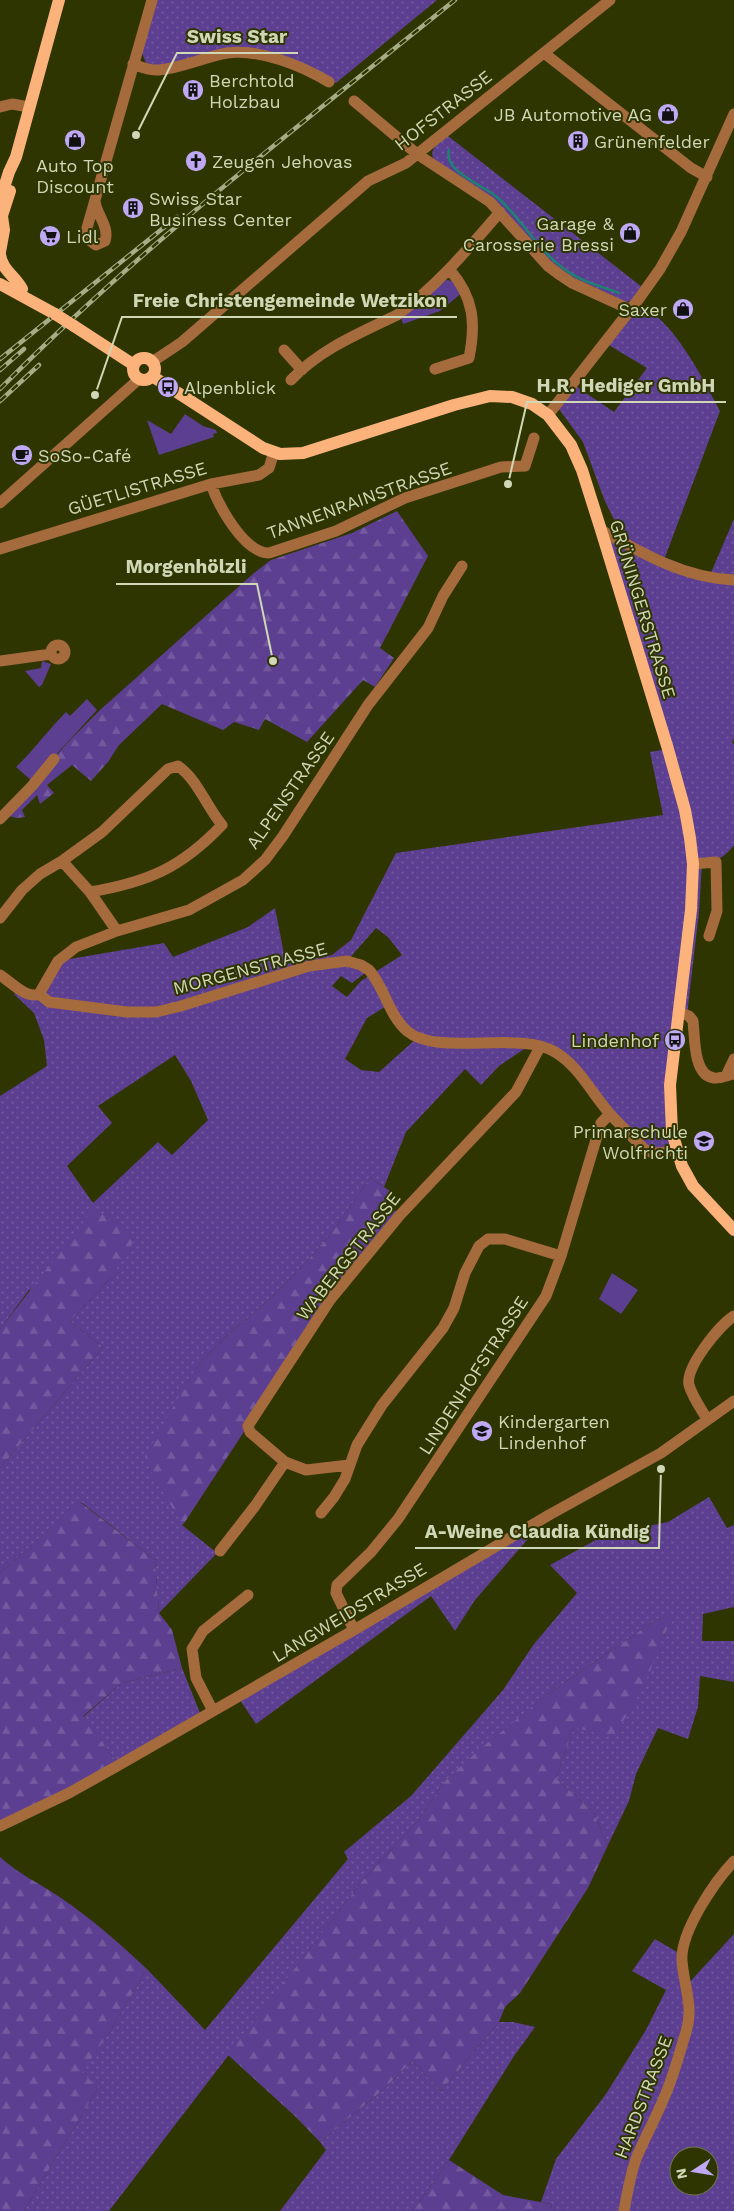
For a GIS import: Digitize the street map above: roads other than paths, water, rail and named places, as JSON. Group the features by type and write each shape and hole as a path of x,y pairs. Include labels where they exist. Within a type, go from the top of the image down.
{"main road":[{"path":"0,200 16,157 59,0"},
{"path":"16,157 15,174 1,219 4,230 0,253 3,266 18,281 19,292"},
{"path":"0,274 19,292"},
{"path":"0,284 19,292 134,364"},
{"path":"0,292 19,292"},
{"path":"142,358 152,362 155,368 146,378 133,373 134,364 142,358"},
{"name":"GRÜNINGERSTRASSE","path":"146,378 239,434 274,452 303,453 454,404 490,396 522,400 548,415 564,434 576,455 601,530 682,801 690,838 693,864 691,910 670,1094 672,1132 676,1150 686,1175 698,1194 734,1230"}],"street":[{"path":"95,200 152,0"},
{"name":"HOFSTRASSE","path":"152,362 189,336 368,181 406,163 610,0"},
{"path":"133,64 160,70 225,54 250,53 270,57 329,82"},
{"path":"544,53 691,168 707,176"},
{"path":"354,101 417,154 479,193 500,212 548,266 560,276 629,309"},
{"path":"0,107 12,104 29,108"},
{"path":"548,415 660,269 681,232 734,114"},
{"path":"291,380 336,345 397,315 450,270 500,212"},
{"path":"435,369 469,358 474,336 469,299 461,283 450,270"},
{"path":"284,350 302,370"},
{"path":"0,503 146,378"},
{"name":"TANNENRAINSTRASSE","path":"211,484 223,511 237,530 254,548 269,554 336,531 405,498 501,467 524,466 534,438"},
{"name":"GÜETLISTRASSE","path":"0,549 211,484 262,473 269,468 274,452"},
{"path":"601,530 655,560 704,577 734,580"},
{"name":"ALPENSTRASSE","path":"39,994 58,961 76,948 118,931 189,910 243,880 265,860 283,836 368,705 428,628 443,596 462,566"},
{"path":"0,661 51,654"},
{"path":"0,819 54,760"},
{"path":"0,918 22,890 40,874 62,861 102,832 168,769 178,766 189,773 212,813 222,825 198,848 162,872 141,881 90,892"},
{"path":"62,861 90,892 118,931"},
{"path":"693,864 716,862 717,911 709,936"},
{"name":"MORGENSTRASSE","path":"0,975 28,995 34,996 39,994 48,1002 128,1012 156,1012 309,966 347,961 361,965 369,970 398,1021 408,1032 418,1038 434,1042 512,1044 540,1047 556,1052 577,1071 610,1114 650,1153 660,1154 676,1150"},
{"path":"679,1012 689,1016 692,1021 698,1062 708,1076 715,1079 730,1075 734,1059"},
{"name":"WABERGSTRASSE","path":"349,1465 306,1470 285,1462 250,1432 248,1426 330,1300 400,1215 516,1092 540,1047"},
{"name":"LINDENHOFSTRASSE","path":"354,1630 336,1593 337,1585 371,1552 398,1519 546,1296 561,1256 602,1123 610,1114"},
{"path":"321,1513 345,1479 357,1445 382,1404 443,1328 454,1308 465,1273 479,1246 488,1239 504,1239 561,1256"},
{"path":"707,1419 689,1385 689,1374 694,1362 734,1316"},
{"name":"LANGWEIDSTRASSE","path":"0,1826 69,1793 354,1630 549,1515 661,1453 734,1401"},
{"path":"220,1551 255,1506 285,1462"},
{"path":"213,1711 196,1678 192,1649 204,1631 248,1596"},
{"name":"HARDSTRASSE","path":"624,2211 636,2160 664,2098 687,2029 691,2009 682,1963 682,1952 690,1928 705,1901 734,1861"}],"waterway":[{"path":"449,150 449,158 452,165 507,206 545,252 569,273 619,293"}],"railway":[{"path":"0,389 53,337 165,236 455,0"},
{"path":"0,359 177,217"},
{"path":"0,370 24,349"},
{"path":"0,401 39,365"}],"place":[{"name":"Berchtold Holzbau","path":"193,90"},
{"name":"JB Automotive AG","path":"668,114"},
{"name":"Swiss Star","path":"136,135"},
{"name":"Auto Top Discount","path":"75,140"},
{"name":"Grünenfelder","path":"578,141"},
{"name":"Zeugen Jehovas","path":"196,161"},
{"name":"Swiss Star Business Center","path":"133,208"},
{"name":"Garage & Carosserie Bressi","path":"630,233"},
{"name":"Lidl","path":"50,236"},
{"name":"Saxer","path":"683,309"},
{"name":"Alpenblick","path":"168,387"},
{"name":"Freie Christengemeinde Wetzikon","path":"95,395"},
{"name":"SoSo-Café","path":"22,455"},
{"name":"H.R. Hediger GmbH","path":"508,484"},
{"name":"Morgenhölzli","path":"273,661"},
{"name":"Lindenhof","path":"675,1040"},
{"name":"Primarschule Wolfrichti","path":"704,1141"},
{"name":"Kindergarten Lindenhof","path":"482,1431"},
{"name":"A-Weine Claudia Kündig","path":"661,1469"}]}
